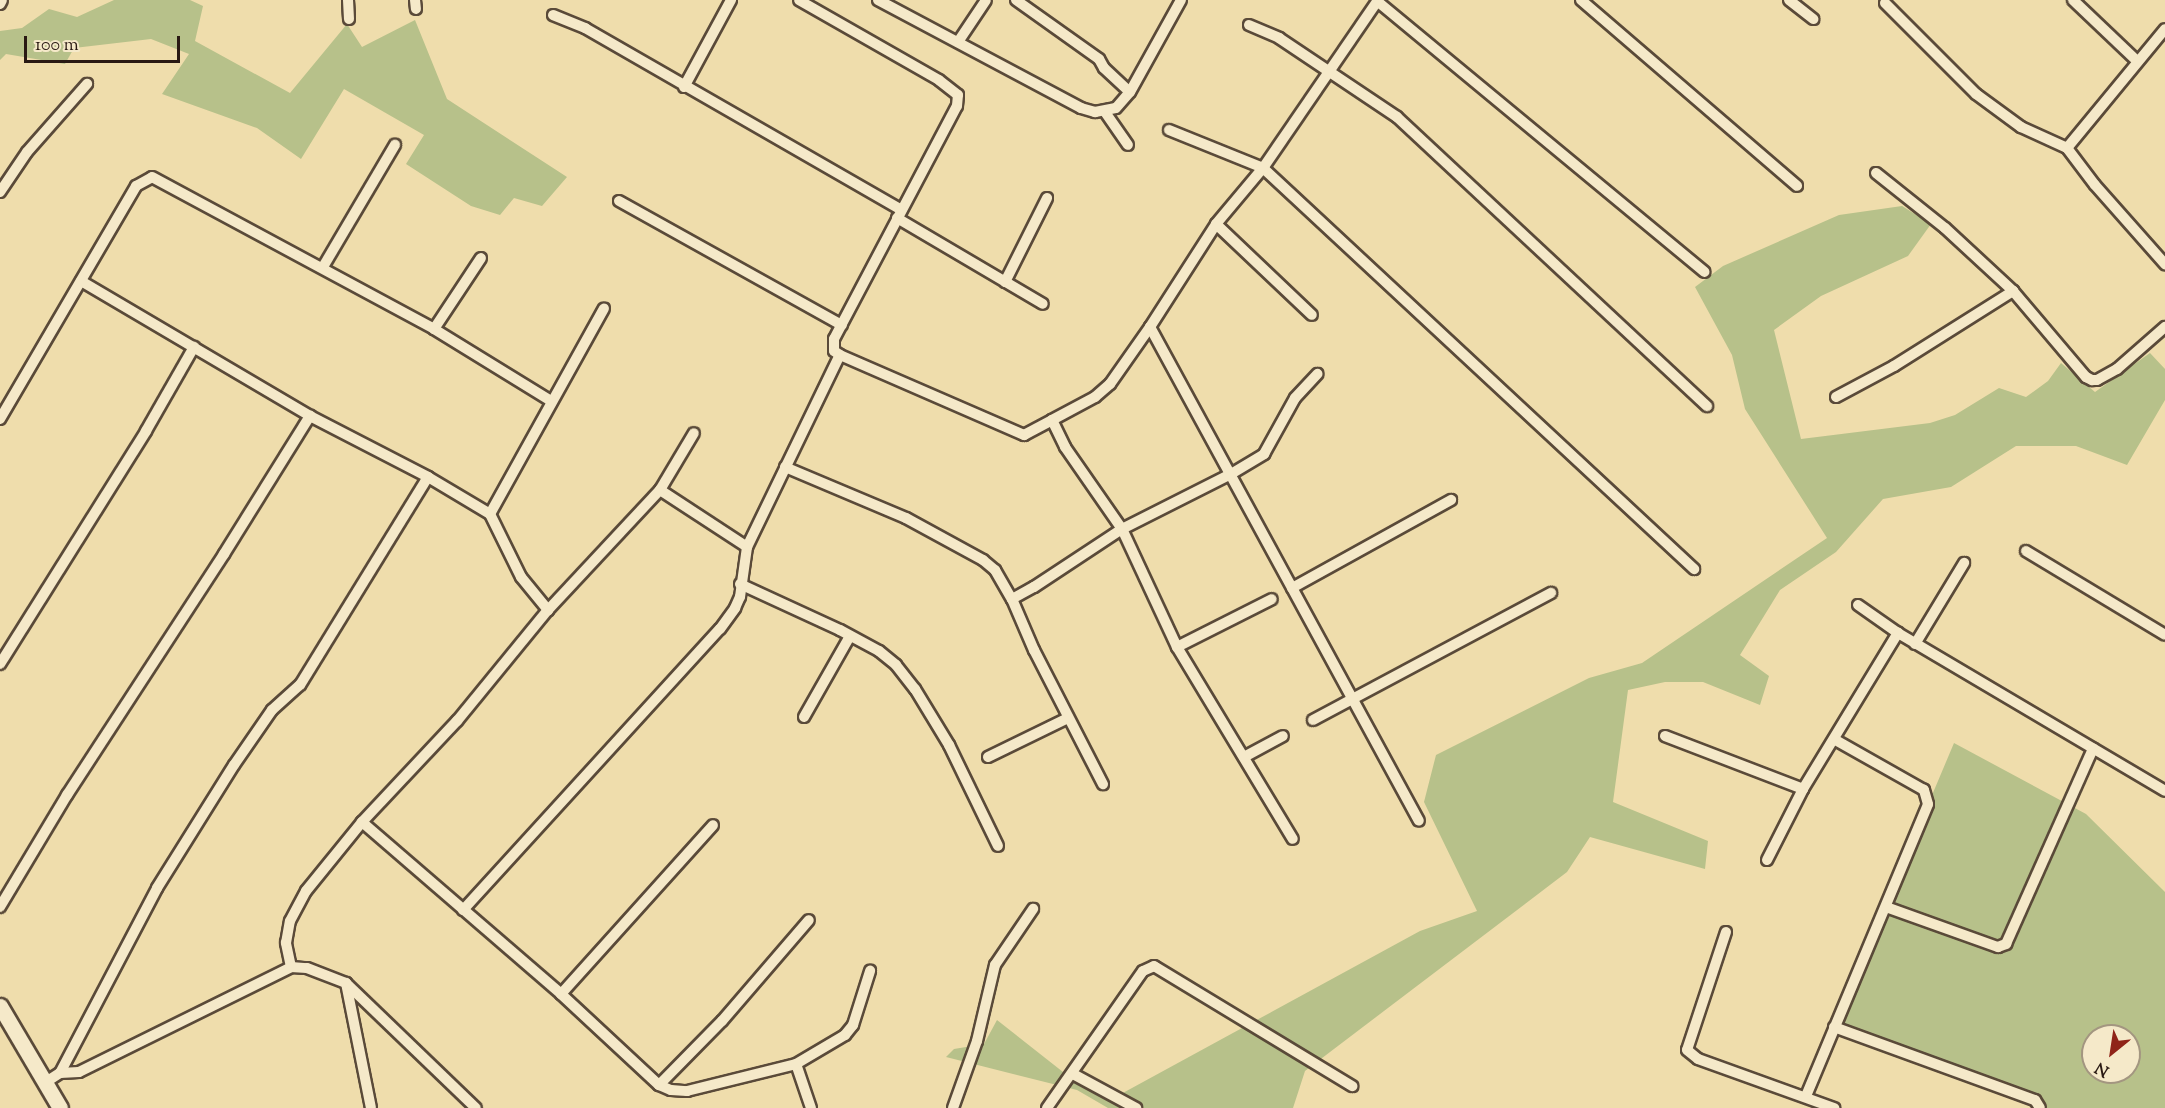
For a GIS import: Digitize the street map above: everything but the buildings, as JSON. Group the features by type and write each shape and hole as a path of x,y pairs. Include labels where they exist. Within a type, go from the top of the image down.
{"street":[{"path":"348,0 349,19"},
{"path":"684,87 731,0"},
{"path":"799,0 939,80 958,95 957,106 842,325 833,346 834,351 1023,435 1029,434 1095,397 1110,384 1150,327 1216,224 1263,168 1377,0 1705,272"},
{"path":"878,0 1081,108 1105,112 1116,108 1130,92 1181,0"},
{"path":"958,42 986,0"},
{"path":"1016,0 1099,59 1104,68 1130,92"},
{"path":"1581,0 1797,186"},
{"path":"1789,0 1813,19"},
{"path":"2073,0 2137,61"},
{"path":"1885,3 1976,94 2022,127 2067,148 2095,185 2165,264"},
{"path":"553,15 585,28 899,214 1043,304"},
{"path":"1248,25 1279,38 1397,117 1707,406"},
{"path":"2067,148 2165,29"},
{"path":"0,192 27,152 87,84"},
{"path":"1105,112 1128,146"},
{"path":"1169,130 1263,168 1694,569"},
{"path":"323,267 395,145"},
{"path":"1876,173 1945,228 2013,291 2086,377 2097,380 2117,369 2165,327"},
{"path":"0,419 131,194 142,181 152,177 323,267 434,329 551,401"},
{"path":"1005,282 1047,198"},
{"path":"619,201 842,325"},
{"path":"1216,224 1312,315"},
{"path":"434,329 481,258"},
{"path":"81,281 310,416 428,477 490,514 521,576 548,610"},
{"path":"1836,397 1894,366 2013,291"},
{"path":"490,514 604,308"},
{"path":"1150,327 1419,821"},
{"path":"0,664 146,431 194,347"},
{"path":"463,910 720,629 735,608 740,597 740,584 747,547 840,355"},
{"path":"1012,599 1034,588 1122,529 1231,474 1264,454 1295,398 1317,374"},
{"path":"0,907 73,786 224,555 310,416"},
{"path":"1052,420 1065,447 1122,529 1177,647 1293,839"},
{"path":"291,967 286,944 290,921 306,891 362,822 457,721 548,610 660,490 694,433"},
{"path":"785,467 906,518 983,560 995,570 1012,599 1068,718 1103,784"},
{"path":"46,1082 60,1073 158,888 222,784 272,710 300,685 428,477"},
{"path":"660,490 747,547"},
{"path":"1292,588 1451,500"},
{"path":"2026,551 2165,635"},
{"path":"1915,644 1964,563"},
{"path":"740,584 879,651 896,665 915,689 949,745 998,846"},
{"path":"1313,720 1551,594"},
{"path":"1177,647 1272,599"},
{"path":"1858,605 1915,644 2165,791"},
{"path":"1767,860 1803,789 1898,633"},
{"path":"804,717 850,636"},
{"path":"988,757 1068,718"},
{"path":"1244,757 1284,736"},
{"path":"1665,736 1803,789"},
{"path":"1806,1096 1928,804 1928,797 1924,790 1834,739"},
{"path":"1886,907 1998,946 2006,944 2093,749"},
{"path":"362,822 561,994 659,1085 671,1090 687,1091 796,1064 849,1030 870,971"},
{"path":"561,994 714,825"},
{"path":"953,1108 977,1041 994,965 1033,909"},
{"path":"659,1085 722,1021 809,920"},
{"path":"1726,932 1687,1050 1698,1059 1834,1108"},
{"path":"1047,1108 1143,971 1154,966 1352,1086"},
{"path":"60,1073 79,1072 291,967 307,968 346,983 476,1108"},
{"path":"346,983 371,1108"},
{"path":"0,1006 60,1108"},
{"path":"1834,1027 2035,1100 2040,1108"},
{"path":"796,1064 811,1108"},
{"path":"1073,1074 1136,1108"}],"green space":[{"path":"114,0 190,0 203,6 195,41 290,93 347,24 362,47 415,20 447,99 567,177 542,206 514,198 500,215 471,206 406,164 424,135 344,89 301,159 257,128 162,94 189,54 151,39 74,48 65,64 6,54 0,60 0,31 22,28 49,9 77,17"},
{"path":"1902,206 1931,224 1908,256 1821,296 1774,330 1801,439 1930,423 1955,415 1999,388 2026,397 2048,381 2061,363 2095,392 2150,353 2165,369 2165,400 2127,465 2076,446 2016,446 1951,487 1883,499 1836,552 1780,590 1740,655 1769,676 1760,705 1703,682 1665,682 1628,690 1613,802 1708,841 1705,869 1590,837 1567,872 1305,1071 1293,1108 1108,1108 1077,1090 946,1057 954,1049 984,1044 997,1020 1063,1072 1121,1094 1420,931 1477,911 1424,802 1436,755 1589,678 1642,663 1827,538 1745,409 1732,355 1695,287 1723,266 1839,215"},
{"path":"1954,743 2086,814 2165,892 2165,1108 2047,1108 2044,1102 1833,1030"}]}
